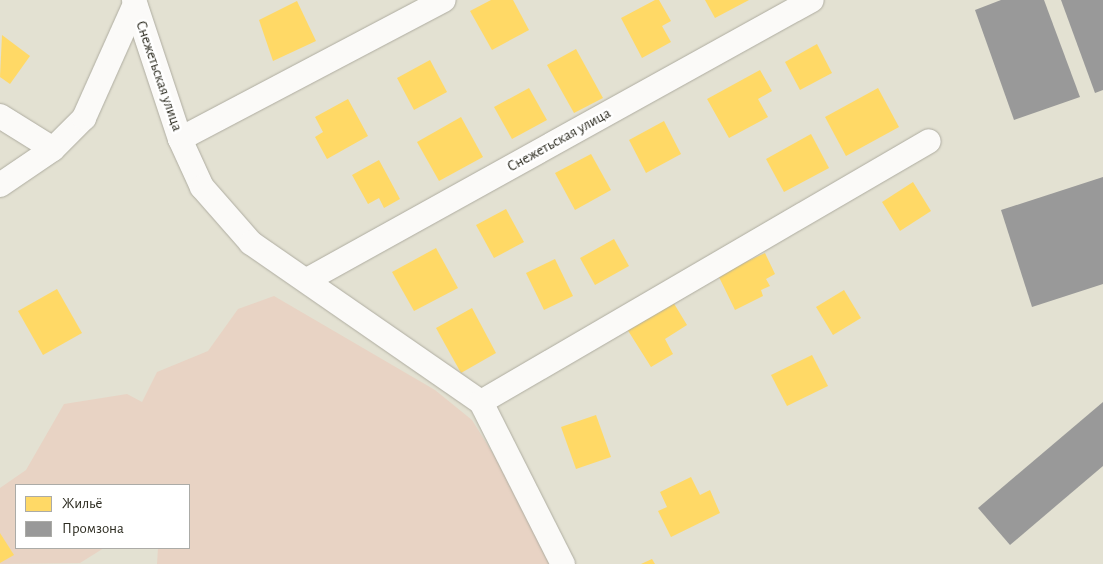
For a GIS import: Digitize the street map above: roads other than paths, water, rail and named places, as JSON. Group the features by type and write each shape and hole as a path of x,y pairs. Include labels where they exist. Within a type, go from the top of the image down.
{"street":[{"path":"180,139 444,0"},
{"name":"Снежетьская улица","path":"307,280 812,0"},
{"path":"0,185 53,149 84,118 134,2"},
{"name":"Снежетьская улица","path":"134,2 180,139 202,186 251,243 481,402 563,564"},
{"path":"0,116 53,149"},
{"path":"481,402 929,141"}]}
